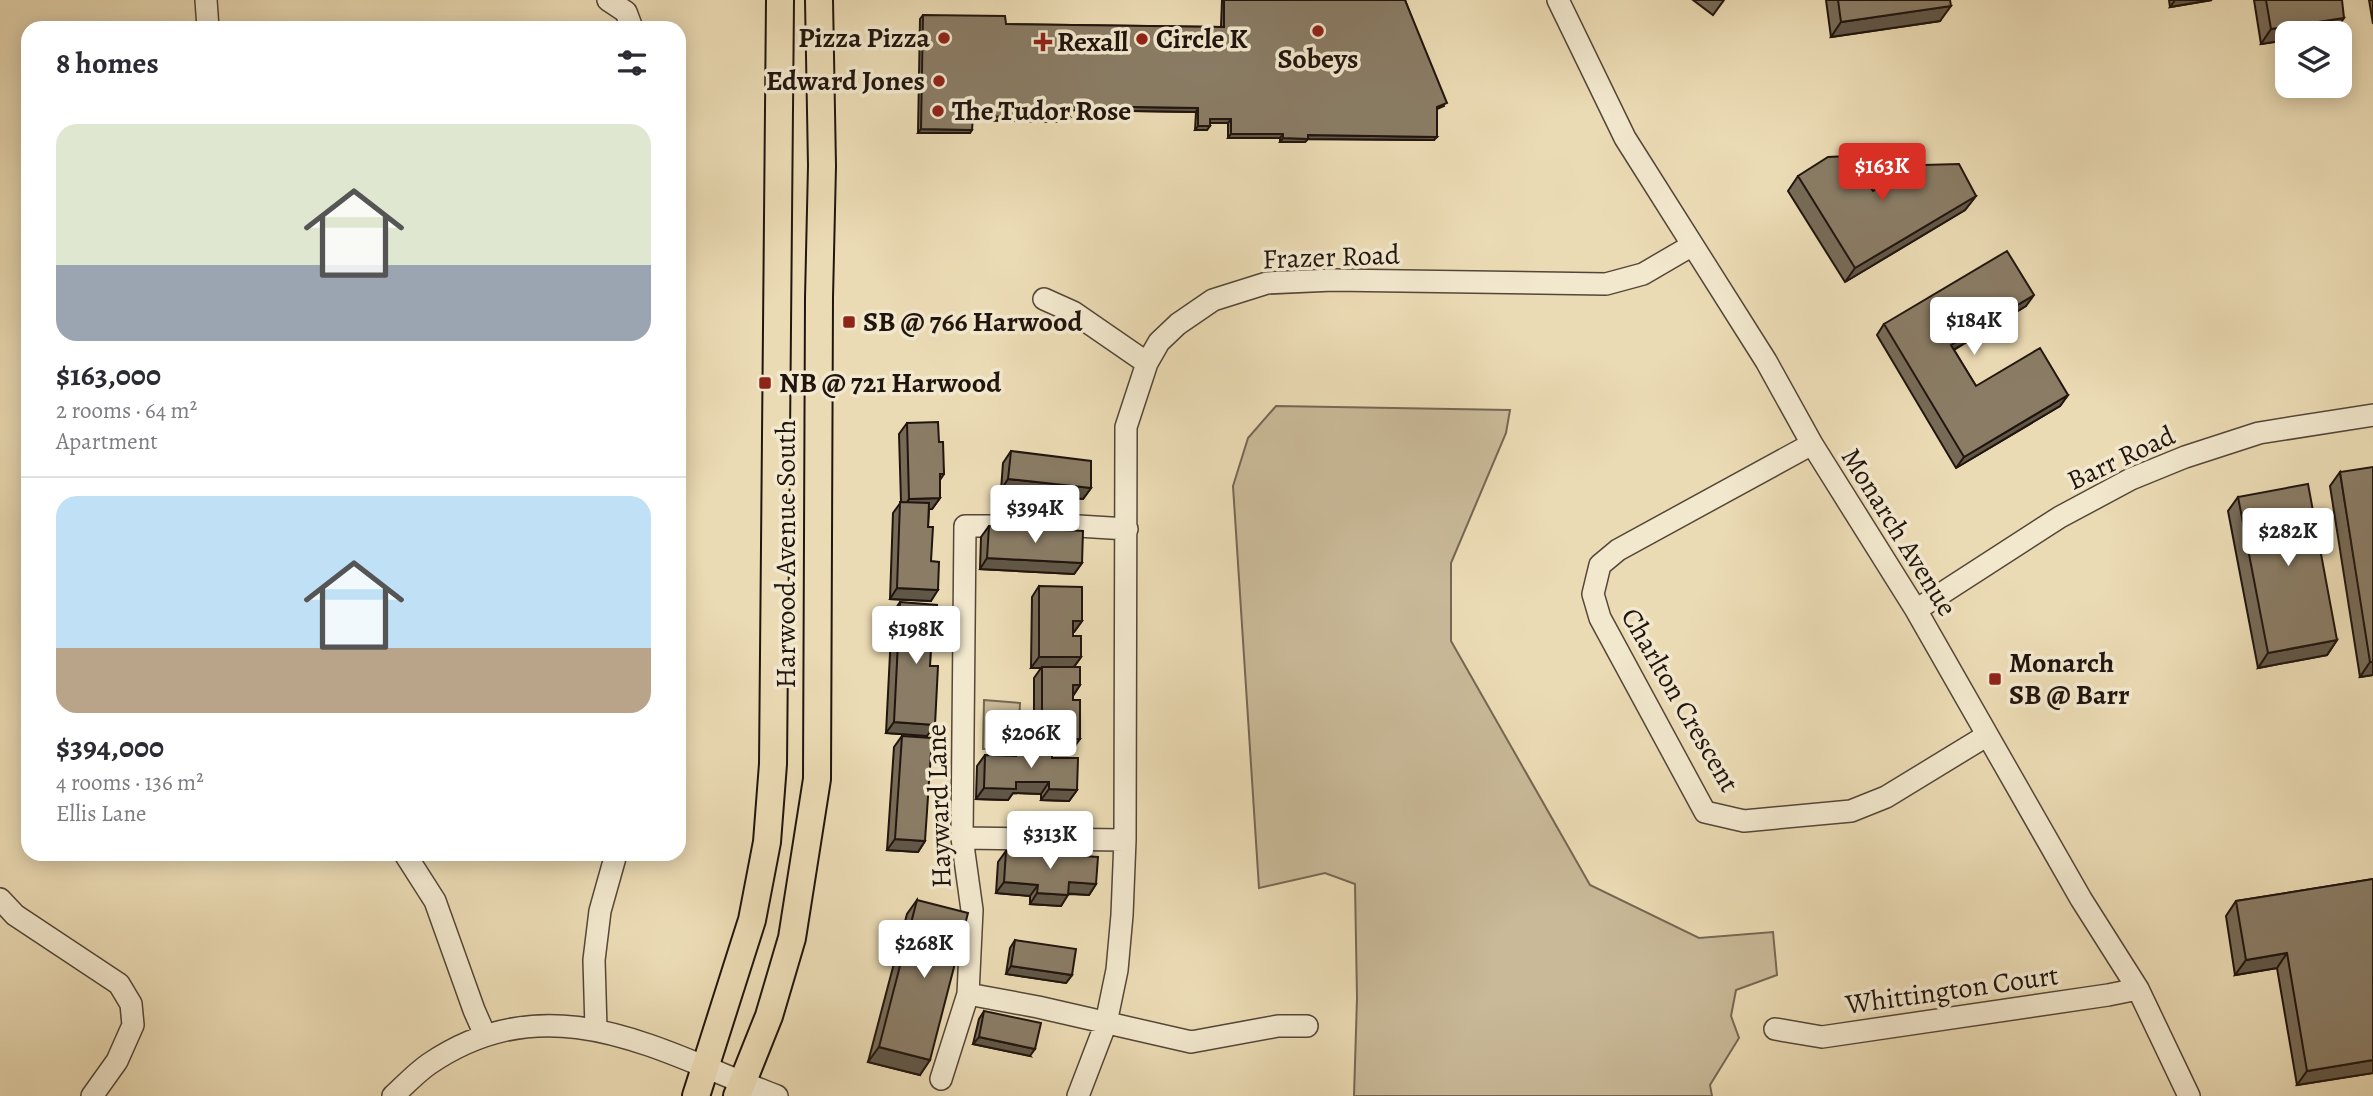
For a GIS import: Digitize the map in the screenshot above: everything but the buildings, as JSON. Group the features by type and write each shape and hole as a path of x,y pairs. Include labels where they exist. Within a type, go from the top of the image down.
{"main road":[{"name":"Harwood Avenue South","path":"696,1096 752,920 767,842 773,764 780,0"},
{"name":"Harwood Avenue South","path":"740,1089 769,1016 792,938 817,779 818,298 822,166 819,0"}],"street":[{"path":"206,0 208,21"},
{"path":"608,0 626,12 629,21"},
{"name":"Monarch Avenue","path":"1558,0 1625,138 1766,361 1812,444 1916,610 2081,899 2138,989 2189,1096"},
{"name":"Frazer Road","path":"1078,1096 1106,1023 1117,970 1125,840 1126,427 1146,363 1159,342 1178,324 1213,300 1267,283 1333,280 1606,284 1643,274 1691,246"},
{"path":"1044,299 1073,312 1146,363"},
{"name":"Barr Road","path":"1916,610 2060,517 2131,479 2185,457 2259,433 2373,415"},
{"name":"Charlton Crescent","path":"1812,444 1618,550 1600,565 1592,594 1600,618 1705,812 1744,821 1851,811 1886,797 1986,736"},
{"name":"Hayward Lane","path":"941,1079 968,994 972,910 962,838 965,526 1127,529"},
{"path":"962,838 1125,840"},
{"path":"409,861 435,901 485,1035"},
{"path":"596,1029 594,960 600,911 614,861"},
{"path":"0,900 15,915 119,984 131,1004 133,1025 117,1061 92,1096"},
{"name":"Whittington Court","path":"1775,1029 1822,1037 2138,989"},
{"path":"968,994 1191,1042 1278,1026 1307,1026"},
{"path":"393,1096 428,1065 485,1035 541,1026 596,1029 634,1038 706,1067 740,1089 777,1096"}],"shaded area":[{"path":"1276,406 1510,410 1506,433 1451,563 1451,641 1590,885 1699,938 1773,932 1777,975 1736,990 1731,1016 1739,1038 1710,1085 1712,1096 1354,1096 1357,998 1355,884 1325,873 1259,888 1233,486 1248,438"},
{"path":"984,700 1020,703 1018,747 983,749"}],"place":[{"name":"Sobeys","path":"1318,31"},
{"name":"Pizza Pizza","path":"944,38"},
{"name":"Circle K","path":"1142,39"},
{"name":"Rexall","path":"1043,42"},
{"name":"Edward Jones","path":"939,81"},
{"name":"The Tudor Rose","path":"938,111"},
{"name":"SB @ 766 Harwood","path":"849,322"},
{"name":"NB @ 721 Harwood","path":"765,383"},
{"name":"Monarch SB @ Barr","path":"1995,679"}]}
